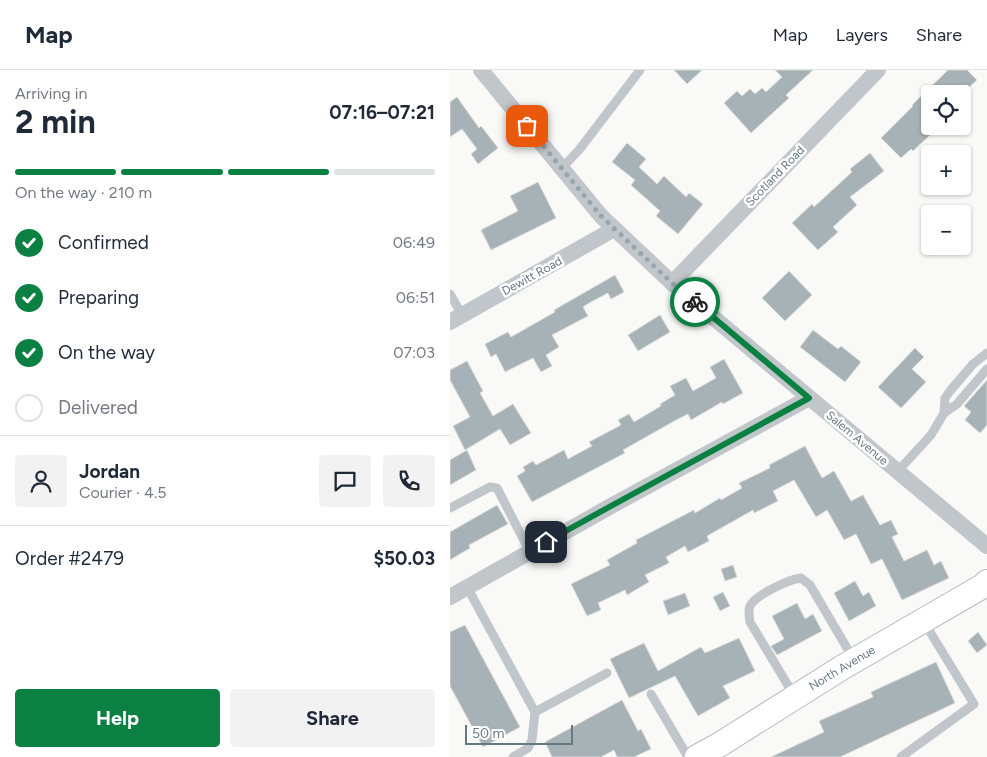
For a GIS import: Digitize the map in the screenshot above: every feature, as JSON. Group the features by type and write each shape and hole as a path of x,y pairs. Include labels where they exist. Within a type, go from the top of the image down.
{"main road":[{"name":"North Avenue","path":"698,757 720,748 854,660 984,586 987,582"}],"street":[{"name":"Salem Avenue","path":"481,70 614,229 672,283 987,546"},
{"name":"Scotland Road","path":"672,283 878,70"},
{"name":"Dewitt Road","path":"456,319 614,229"},
{"path":"450,597 611,506 809,398"}],"lane":[{"path":"562,168 579,150 640,70"},
{"path":"450,294 456,319"},
{"path":"897,472 931,435 944,413 946,398 950,391 973,364 987,354"},
{"path":"944,413 957,404 987,369"},
{"path":"450,508 490,487 497,488 530,552"},
{"path":"795,697 750,622 748,612 750,604 756,599 792,579 801,578 810,585 854,660"},
{"path":"467,587 535,712 532,740 528,748 513,757"},
{"path":"901,757 974,704 923,621"},
{"path":"535,712 607,673"},
{"path":"651,694 688,757"}],"building":[{"path":"674,70 702,70 687,84"},
{"path":"775,70 813,70 786,95 789,98 751,133 724,103 737,91 742,96 750,89 755,94 762,88 766,92 782,77"},
{"path":"948,70 967,70 977,80 971,85 933,85"},
{"path":"921,96 921,135 930,135 913,151 911,149 901,158 881,138"},
{"path":"457,97 479,128 481,126 498,148 478,164 471,154 477,149 462,129 450,137 450,102"},
{"path":"627,143 646,159 639,167 657,184 664,176 686,197 689,193 703,204 678,234 656,216 660,211 631,185 635,180 612,162"},
{"path":"870,153 884,171 850,197 857,205 833,227 838,232 818,250 792,223 812,204 814,207 852,172 850,169"},
{"path":"538,182 556,218 491,250 481,230 518,211 510,196"},
{"path":"789,271 812,295 785,321 762,298"},
{"path":"615,275 624,292 611,299 608,293 589,303 583,307 588,316 552,335 559,347 546,355 552,366 541,372 533,358 505,372 496,354 491,357 485,344 508,332 511,337"},
{"path":"660,315 670,332 638,351 628,335"},
{"path":"813,330 838,349 841,346 861,362 845,382 800,347"},
{"path":"915,348 924,357 912,369 926,382 901,408 878,387"},
{"path":"724,359 743,393 723,404 722,402 691,420 688,414 676,420 623,450 625,453 532,502 517,476 525,471 523,467 533,461 536,465 564,450 568,459 592,446 589,442 621,425 618,420 629,414 634,422 661,406 660,404 675,395 670,386 686,378 693,391 716,378 710,367"},
{"path":"467,361 483,391 480,393 493,416 513,404 531,433 510,445 500,429 465,450 453,426 470,417 450,380 450,370"},
{"path":"987,380 987,425 980,433 965,420 971,412 964,406"},
{"path":"805,446 822,478 834,471 851,501 863,495 880,525 891,520 898,534 892,537 904,561 927,550 934,565 941,561 949,578 902,600 882,559 871,564 856,534 844,540 827,510 816,517 794,480 773,491 778,501 754,513 753,510 707,536 709,541 688,552 685,546 666,557 669,563 645,575 649,582 627,595 625,590 598,603 601,610 587,616 571,584 610,565 607,560 637,543 636,540 694,510 695,513 720,498 721,500 742,488 739,483 770,468 769,465"},
{"path":"467,450 476,470 450,485 450,460"},
{"path":"497,505 508,524 469,545 470,548 450,560 450,532"},
{"path":"733,565 737,577 725,581 721,569"},
{"path":"855,581 863,596 869,592 876,606 849,621 834,593"},
{"path":"723,592 730,606 720,611 713,597"},
{"path":"685,593 690,606 668,615 663,601"},
{"path":"797,603 805,619 813,614 822,631 777,655 771,646 784,639 772,616"},
{"path":"465,625 520,727 483,747 450,686 450,632"},
{"path":"978,632 987,645 977,653 968,641"},
{"path":"739,638 755,671 723,686 730,698 698,716 675,676 629,698 610,659 644,643 658,671 701,647 705,653"},
{"path":"936,662 955,703 840,757 771,757 824,732 819,721 873,697 871,692"},
{"path":"622,700 638,731 641,729 651,749 634,757 617,757 614,750 601,757 552,757 545,742"}],"way so far":[{"path":"527,126 601,216 672,283 695,302"}],"route":[{"path":"546,542 809,398 695,302"}]}
